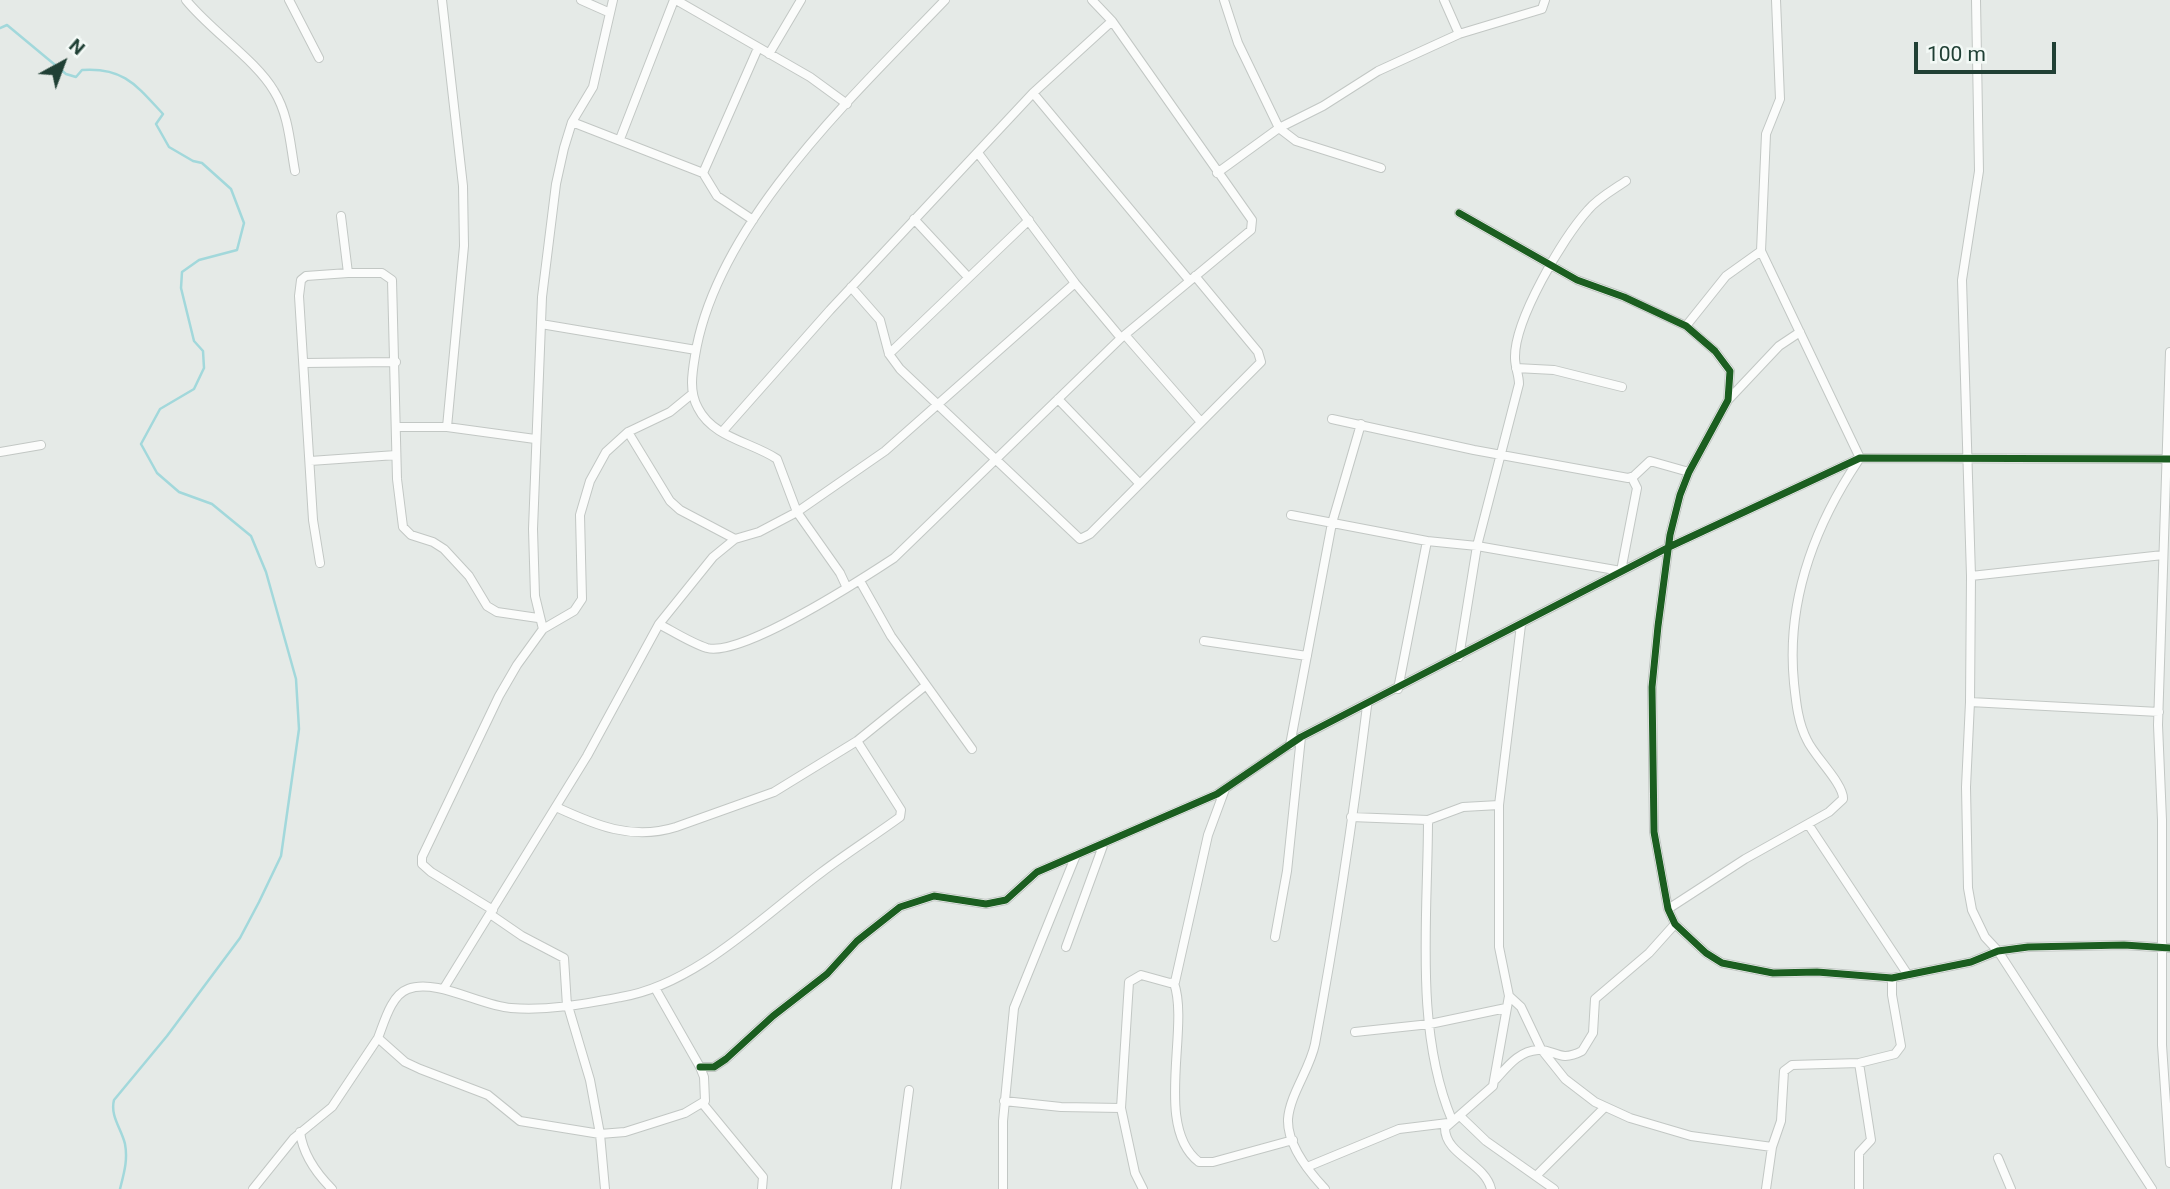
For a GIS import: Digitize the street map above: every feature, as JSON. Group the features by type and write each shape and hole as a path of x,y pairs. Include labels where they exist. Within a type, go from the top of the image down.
{"street":[{"path":"186,0 203,21 274,90 286,117 295,171"},
{"path":"289,0 319,58"},
{"path":"442,0 442,21 463,186 464,246 447,427"},
{"path":"581,0 608,12"},
{"path":"542,629 538,618 533,528 541,324 556,184 572,122 593,87 608,12 613,0"},
{"path":"620,139 675,0 810,77 847,104"},
{"path":"769,54 801,0"},
{"path":"847,588 797,512 777,459 722,432 699,411 692,394 696,350 714,290 753,220 847,104 945,0"},
{"path":"659,624 709,648 725,647 780,625 860,581 894,558 1123,336 1248,233 1252,220 1112,21 1092,0"},
{"path":"1224,0 1238,43 1279,128 1296,141 1381,168"},
{"path":"1444,0 1459,34"},
{"path":"1217,173 1279,128 1323,106 1378,71 1459,34 1542,9 1545,0"},
{"path":"1776,0 1780,99 1765,145 1761,251 1860,458"},
{"path":"1976,0 1979,171 1962,280 1971,576 1970,702 1966,763 1968,888 1977,924 1998,951 2152,1189"},
{"path":"722,432 850,287 1033,93 1112,21"},
{"path":"703,173 758,48"},
{"path":"850,287 880,320 889,354 936,406 952,415 1071,534 1080,539 1090,534 1261,359 1033,93"},
{"path":"572,122 703,173 717,196 753,220"},
{"path":"978,153 1075,283 1201,422"},
{"path":"1459,657 1477,546 1519,384 1516,368 1517,346 1549,265 1589,208 1626,181"},
{"path":"1459,213 1577,281 1624,297 1686,327 1715,351 1730,371 1728,400"},
{"path":"341,216 348,273"},
{"path":"914,219 968,277"},
{"path":"889,354 1029,220"},
{"path":"1686,327 1726,276 1761,251"},
{"path":"320,563 300,324 301,280 308,275 382,273 392,280 396,362 396,455 400,516 406,533 444,549 469,576 486,606 497,612 538,618"},
{"path":"444,988 556,807 659,624 713,557 735,539 759,532 797,512 885,451 1075,283"},
{"path":"541,324 696,350"},
{"path":"1800,332 1767,357 1728,400 1689,472 1680,495 1669,547 1652,687 1651,747 1654,832 1668,909 1675,924 1706,953 1722,963 1748,970 1892,978 1971,962 1998,951 2074,945 2167,948"},
{"path":"2170,352 2169,459 2163,555 2159,712 2167,948 2162,1045 2170,1163"},
{"path":"304,363 396,362"},
{"path":"1516,368 1554,370 1622,387"},
{"path":"605,1189 600,1134 590,1080 567,1006 564,958 522,936 492,912 430,872 421,861 499,696 542,629 574,611 582,599 580,515 590,481 606,452 628,432 670,412 692,394"},
{"path":"1058,399 1139,483"},
{"path":"1332,419 1500,455 1632,478"},
{"path":"1290,745 1332,523 1361,424"},
{"path":"396,426 447,427 536,439"},
{"path":"628,432 670,501 680,510 735,539"},
{"path":"0,452 41,445"},
{"path":"310,461 396,455"},
{"path":"1668,909 1836,807 1844,794 1807,740 1797,706 1792,661 1794,615 1808,558 1826,513 1860,458"},
{"path":"700,1067 714,1067 726,1059 773,1016 827,974 857,941 901,907 934,896 966,902 998,903 1006,900 1028,877 1204,800 1301,737 1367,706 1669,547 1860,458 2169,459"},
{"path":"1632,478 1650,461 1689,472"},
{"path":"1621,571 1637,488 1632,478"},
{"path":"1291,515 1427,541 1477,546 1621,571"},
{"path":"1398,689 1427,541"},
{"path":"1971,576 2163,555"},
{"path":"860,581 925,686 972,749"},
{"path":"1491,1189 1485,1177 1446,1139 1444,1128 1493,1086 1509,996 1499,947 1499,805 1521,625"},
{"path":"1204,641 1307,656"},
{"path":"556,807 610,830 662,832 774,792 857,741 925,686"},
{"path":"1970,702 2159,712"},
{"path":"1325,1189 1307,1167 1293,1140 1290,1112 1314,1047 1367,706"},
{"path":"1275,937 1287,871 1301,737"},
{"path":"253,1189 300,1132 332,1107 378,1038 392,1006 402,992 414,988 444,988 507,1008 567,1006 622,997 655,988 741,937 820,874 900,817 901,810 857,741"},
{"path":"2160,745 2170,745"},
{"path":"1227,787 1208,835 1174,983 1179,999 1174,1060 1176,1104 1189,1152 1199,1161 1213,1162 1293,1140"},
{"path":"1351,817 1428,820 1463,807 1499,805"},
{"path":"1428,820 1430,1024 1434,1066 1453,1120 1554,1189"},
{"path":"1808,824 1908,975"},
{"path":"1066,947 1104,843"},
{"path":"1003,1189 1004,1101 1014,1008 1076,855"},
{"path":"1496,1079 1524,1053 1541,1049 1555,1056 1574,1055 1582,1051 1592,1032 1595,999 1649,953 1675,924"},
{"path":"1143,1189 1135,1173 1121,1108 1129,982 1141,975 1174,983"},
{"path":"1766,1189 1772,1147 1781,1121 1783,1077 1787,1066 1859,1063 1889,1057 1899,1051 1892,978"},
{"path":"378,1038 405,1062 488,1095 520,1121 600,1134 655,1125 703,1104 706,1094 700,1067 655,988"},
{"path":"1509,996 1521,1007 1541,1049 1566,1079 1605,1107 1630,1118 1690,1136 1772,1147"},
{"path":"1355,1032 1430,1024 1506,1008"},
{"path":"1859,1063 1871,1140 1859,1153 1859,1189"},
{"path":"896,1189 909,1090"},
{"path":"1004,1101 1061,1107 1121,1108"},
{"path":"703,1104 763,1177 762,1189"},
{"path":"1537,1175 1605,1107"},
{"path":"1307,1167 1399,1129 1453,1120"},
{"path":"300,1132 301,1144 312,1165 332,1189"},
{"path":"1998,1158 2011,1189"}],"waterway":[{"path":"0,28 7,25 66,74 76,77 82,70 96,70 128,80 163,114 156,124 169,147 193,161 202,163 231,189 244,223 237,250 199,260 182,272 181,288 194,341 203,351 204,368 194,389 160,409 141,444 157,473 179,492 212,504 251,536 266,572 296,679 299,729 281,856 240,938 167,1036 114,1100 115,1117 126,1150 120,1189"}],"cycle path":[{"path":"1459,213 1577,280 1624,297 1686,326 1715,351 1730,371 1728,400 1689,472 1680,495 1670,535 1658,626 1652,687 1654,832 1668,909 1675,924 1706,953 1722,963 1773,973 1817,972 1892,978 1971,962 1998,951 2028,947 2124,945 2170,948"},
{"path":"700,1067 714,1067 726,1059 773,1016 827,974 857,941 900,907 934,896 986,904 1006,900 1037,872 1217,794 1301,737 1669,547 1860,458 2170,459"}]}
